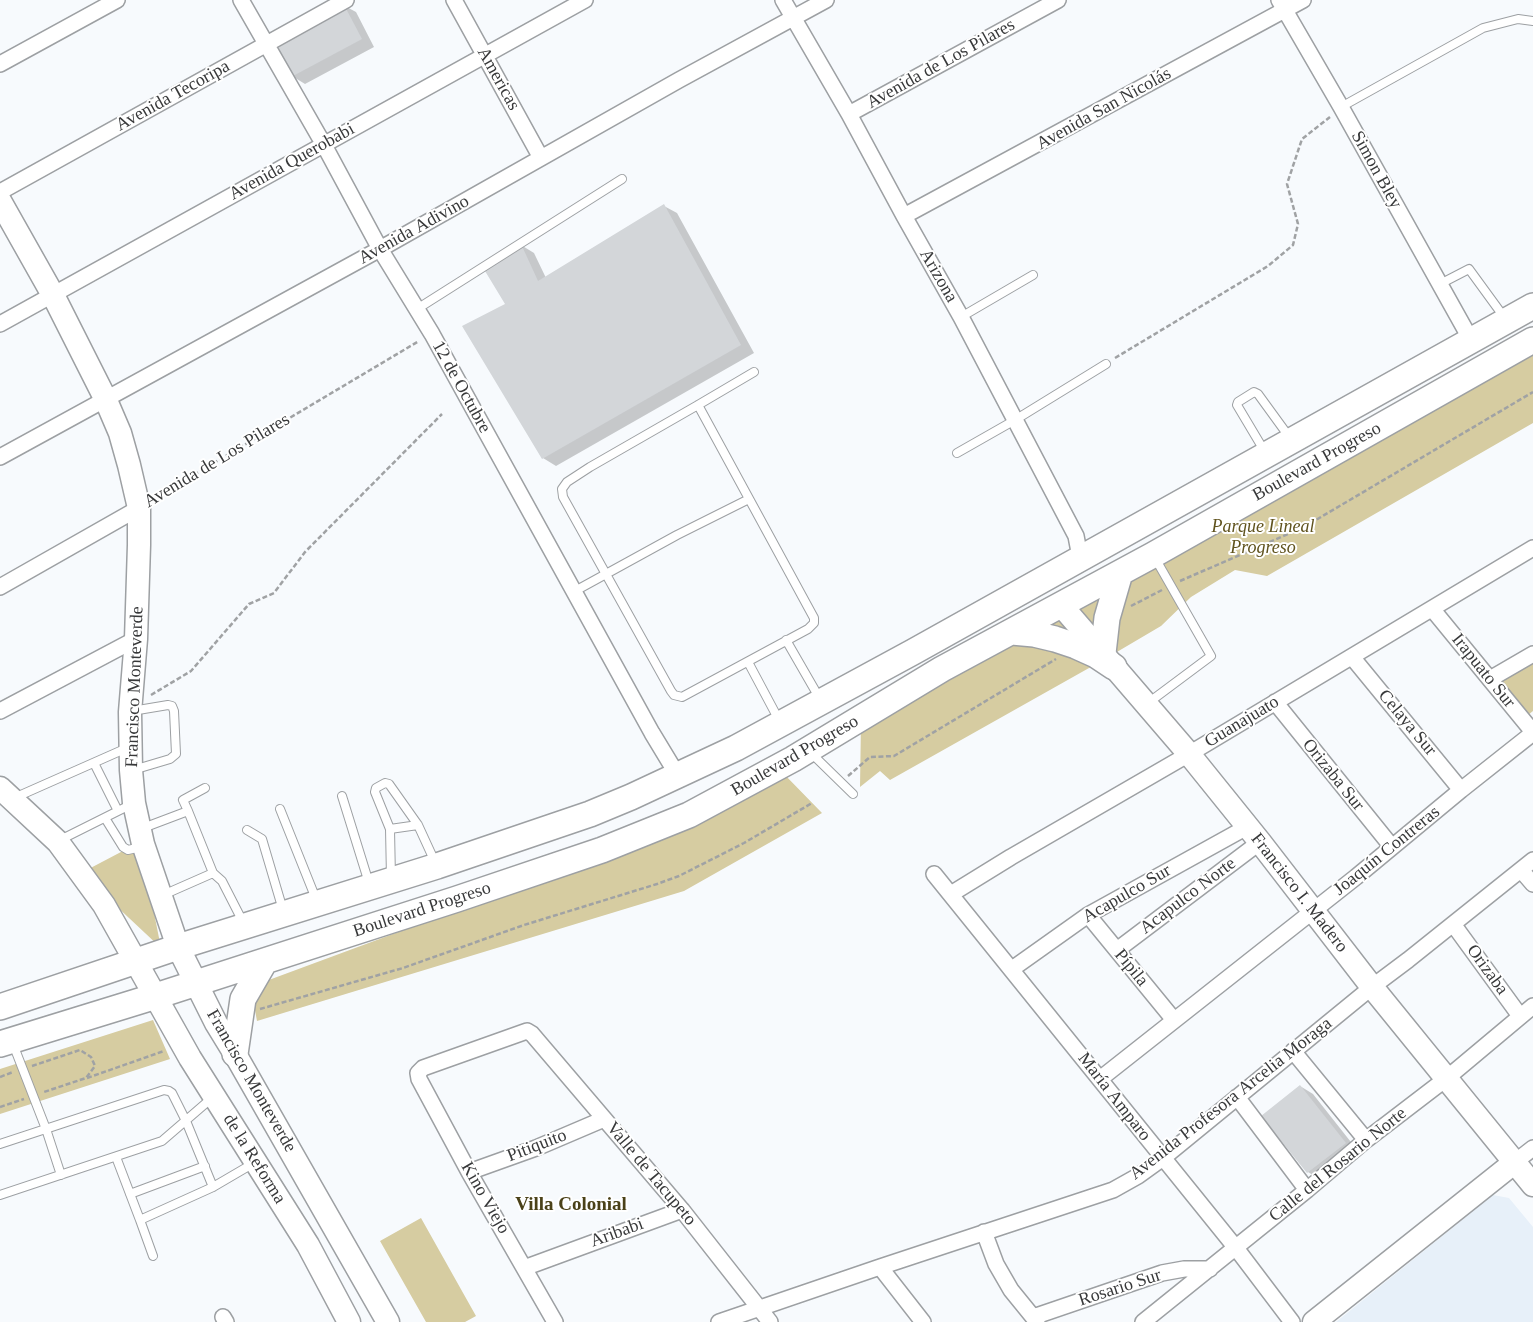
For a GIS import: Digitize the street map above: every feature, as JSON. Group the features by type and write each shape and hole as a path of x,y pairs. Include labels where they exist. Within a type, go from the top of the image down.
{"main road":[{"name":"Boulevard Progreso","path":"0,1007 178,947 437,866 590,814 678,776 736,748 1017,594 1080,557 1533,306"},
{"name":"Boulevard Progreso","path":"6,1042 265,961 602,850 689,815 808,750 911,686 1153,555 1533,340"},
{"path":"1017,594 1061,605 1080,557"},
{"path":"1012,632 1034,634 1069,643 1109,660 1108,618 1120,572"},
{"path":"235,1054 239,1016 243,999 265,961"}],"street":[{"path":"0,64 117,0"},
{"name":"12 de Octubre","path":"241,0 324,145 380,248 432,334 652,733 678,776"},
{"name":"Avenida Tecoripa","path":"0,192 346,0"},
{"name":"Americas","path":"454,0 542,158"},
{"name":"Avenida Querobabi","path":"0,324 585,0"},
{"name":"Arizona","path":"783,0 850,114 904,216 961,317 1076,536 1080,557"},
{"name":"Avenida Adivino","path":"0,457 826,0"},
{"name":"Avenida de Los Pilares","path":"850,114 1058,0"},
{"name":"Avenida San Nicolás","path":"904,216 1282,5 1303,0"},
{"name":"Simon Bley","path":"1282,5 1342,107 1471,340"},
{"name":"Francisco Monteverde","path":"0,201 106,398 120,433 139,508 140,545 136,639 130,710 131,770 126,807 142,837 178,947 216,1023 388,1322"},
{"name":"Avenida de Los Pilares","path":"0,586 139,508"},
{"name":"Guanajuato","path":"951,894 1097,806 1433,610 1533,548"},
{"name":"Francisco I. Madero","path":"1061,605 1189,754 1372,987 1533,1185"},
{"name":"Irapuato Sur","path":"1433,610 1533,733"},
{"path":"0,711 136,639"},
{"path":"1490,679 1533,654"},
{"name":"Celaya Sur","path":"1352,657 1462,790"},
{"name":"Orizaba Sur","path":"1275,702 1392,847"},
{"name":"Joaquín Contreras","path":"1100,1079 1313,911 1533,733"},
{"name":"de la Reforma","path":"6,793 58,842 104,905 181,1042 308,1245 349,1322"},
{"name":"Acapulco Sur","path":"1012,969 1088,915 1253,834"},
{"name":"Acapulco Norte","path":"1117,950 1253,834"},
{"path":"1527,865 1533,884"},
{"name":"Avenida Profesora Arcelia Moraga","path":"719,1322 1113,1190 1138,1176 1163,1158 1372,987 1527,865"},
{"name":"María Amparo","path":"934,874 1236,1248 1292,1322"},
{"name":"Pípila","path":"1088,915 1174,1020"},
{"name":"Orizaba","path":"1453,924 1520,1016"},
{"name":"Calle del Rosario Norte","path":"1143,1322 1366,1140 1447,1078 1533,1006"},
{"name":"Kino Viejo","path":"527,1031 423,1068 418,1073 418,1079 555,1322"},
{"name":"Valle de Tacupeto","path":"527,1031 532,1034 682,1210 770,1322"},
{"path":"1293,1051 1366,1140"},
{"path":"1237,1097 1307,1190"},
{"name":"Pitiquito","path":"469,1172 536,1148 604,1119"},
{"path":"1314,1322 1533,1148"},
{"name":"Aribabi","path":"524,1268 682,1210"},
{"path":"984,1232 996,1264 1010,1290 1035,1319"},
{"path":"880,1267 923,1322"},
{"name":"Rosario Sur","path":"1035,1319 1162,1273 1184,1269 1210,1269"}],"lane":[{"path":"1342,107 1483,28 1518,19 1533,21"},
{"path":"417,309 622,179"},
{"path":"1440,284 1469,269 1507,320"},
{"path":"961,317 1033,275"},
{"path":"957,453 1106,364"},
{"path":"698,405 814,618 814,623 808,630 682,697 674,695 563,497 562,489 564,485 590,467 754,372"},
{"path":"1266,454 1237,405 1238,402 1254,392 1258,394 1291,440"},
{"path":"575,591 749,499"},
{"path":"1147,705 1211,656 1153,555"},
{"path":"786,640 821,701"},
{"path":"748,662 780,723"},
{"path":"130,710 172,706 174,711 176,754 170,759 131,770"},
{"path":"6,793 94,763 131,746"},
{"path":"808,750 853,794"},
{"path":"58,842 126,807 94,763"},
{"path":"381,884 390,829 375,792 376,788 386,783 389,784 418,825 437,866"},
{"path":"205,788 183,800 213,873 222,881 246,926"},
{"path":"342,796 381,884"},
{"path":"280,809 318,904"},
{"path":"105,818 123,847 128,850 142,837 188,811"},
{"path":"390,829 418,825"},
{"path":"247,830 262,839 284,914"},
{"path":"161,896 213,873"},
{"path":"6,1042 23,1069 61,1175"},
{"path":"0,1144 164,1090 172,1093 186,1121 213,1187"},
{"path":"0,1195 164,1140 214,1096"},
{"path":"116,1157 153,1256"},
{"path":"140,1220 213,1187 256,1162"},
{"path":"130,1194 205,1166"}],"path":[{"path":"1106,364 1268,266 1293,245 1298,224 1287,184 1302,139 1342,107"},
{"name":"Avenida de Los Pilares","path":"139,508 432,334"},
{"path":"1177,582 1304,527 1533,392"},
{"path":"130,710 191,671 249,604 274,593 305,552 442,414"},
{"path":"1108,618 1171,589"},
{"path":"842,782 870,757 894,756 1058,658"},
{"path":"239,1016 403,968 524,925 657,884 678,876 744,843 812,803"},
{"path":"0,1107 171,1049 181,1042"},
{"path":"0,1076 80,1050 91,1057 94,1066 86,1078"}],"shaded area":[{"path":"1493,1195 1509,1198 1533,1227 1533,1322 1336,1322"}],"green space":[{"name":"Parque Lineal Progreso","path":"1533,347 1533,423 1267,576 1235,570 1191,597 1161,626 1105,659 890,780 880,771 860,787 861,721"},
{"path":"1533,661 1533,711 1528,715 1501,681"},
{"path":"783,773 822,813 684,891 257,1021 254,1005 258,984 609,854"},
{"path":"140,842 161,948 81,873"},
{"path":"153,1020 170,1059 0,1114 0,1069"},
{"path":"421,1218 476,1316 465,1322 426,1322 380,1241"}],"building":[{"path":"343,3 362,39 291,77 272,43"},
{"path":"664,204 741,345 542,459 462,326 505,304 485,271 521,244 538,281"},
{"path":"1300,1085 1346,1143 1307,1173 1261,1116"}],"district":[{"name":"Villa Colonial","path":"571,1205"}]}
